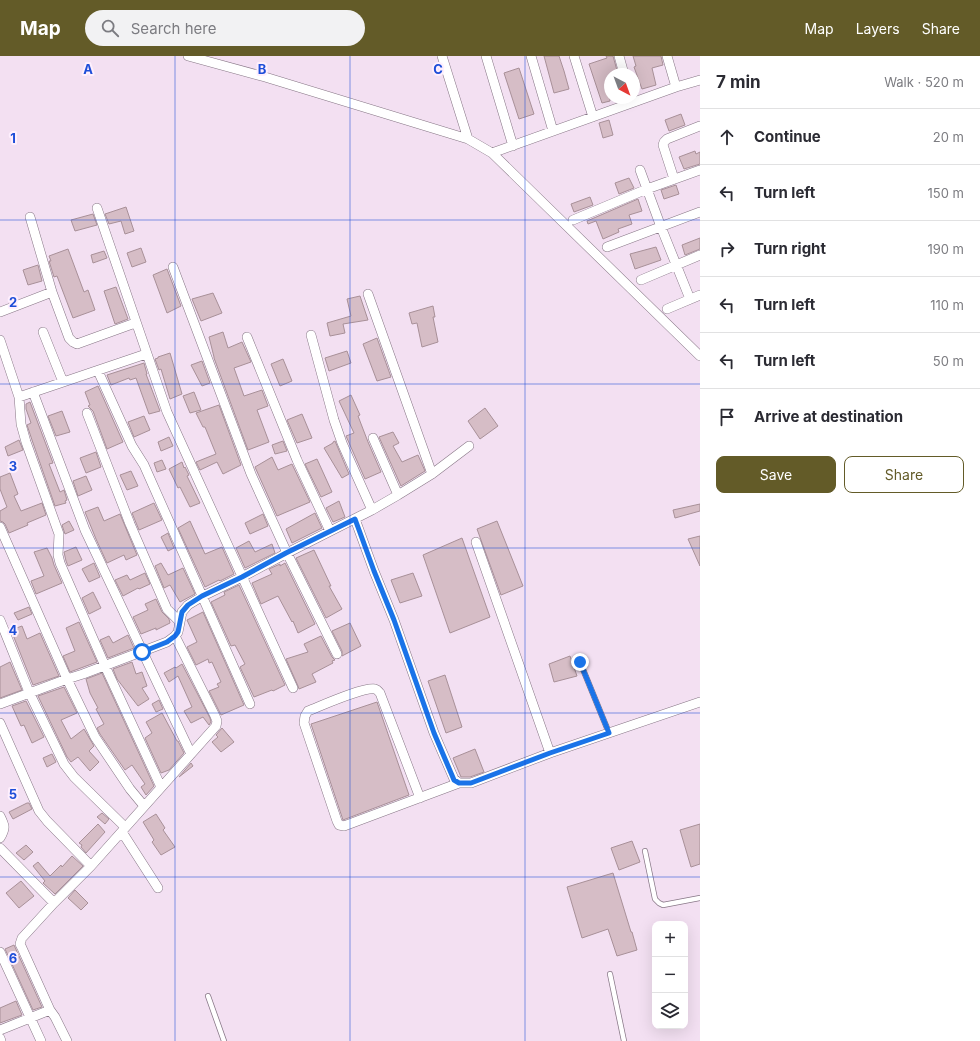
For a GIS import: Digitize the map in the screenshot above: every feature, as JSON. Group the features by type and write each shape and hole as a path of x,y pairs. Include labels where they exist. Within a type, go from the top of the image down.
{"street":[{"path":"188,56 265,77 468,139 492,153 700,356"},
{"path":"442,56 468,139"},
{"path":"486,56 513,146"},
{"path":"531,56 553,131"},
{"path":"574,56 593,117"},
{"path":"619,56 622,68"},
{"path":"666,56 676,87"},
{"path":"640,98 700,80"},
{"path":"492,153 593,117 624,104"},
{"path":"674,179 667,160 663,145 664,142 667,139 700,126"},
{"path":"640,170 690,299"},
{"path":"572,220 647,189 700,170"},
{"path":"97,208 167,412 293,688"},
{"path":"607,247 700,212"},
{"path":"30,217 52,292 69,338 73,342 77,344 136,323"},
{"path":"641,280 700,255"},
{"path":"173,267 251,474 286,553 337,654"},
{"path":"0,312 52,292"},
{"path":"368,294 432,474"},
{"path":"667,309 700,295"},
{"path":"43,332 63,382"},
{"path":"311,335 334,420 342,443 372,510"},
{"path":"247,337 297,460 330,531"},
{"path":"0,340 19,397 21,424 26,442 59,534 58,555 60,563 105,666 162,787"},
{"path":"19,397 146,354"},
{"path":"98,371 132,446 144,465 250,704"},
{"path":"33,392 85,530 191,754"},
{"path":"87,413 133,531 167,609 180,622"},
{"path":"373,438 398,495"},
{"path":"0,704 167,642 178,632 182,612 188,605 202,596 372,510 432,474 469,446"},
{"path":"355,519 394,620 434,733 454,780 459,783"},
{"path":"0,527 67,679 96,737 130,789 144,806"},
{"path":"476,542 550,753"},
{"path":"0,620 29,692 64,764 74,777 124,829 158,888"},
{"path":"66,1041 20,944 22,938 91,866 216,726 217,721 175,636"},
{"path":"420,798 380,693 377,690 373,689 356,692 308,711 305,716 304,723 337,821 339,825 344,826 420,798 459,783 471,783 550,753 700,702"},
{"path":"0,723 39,811 91,866"},
{"path":"0,816 5,827 0,838"},
{"path":"0,848 54,903"},
{"path":"0,952 41,1041"},
{"path":"0,1030 50,1010"}],"lane":[{"path":"580,662 609,733"},
{"path":"645,850 655,899 658,903 663,905 700,898"},
{"path":"610,974 624,1041"},
{"path":"208,996 224,1041"}],"building":[{"path":"544,56 559,56 569,89 554,93"},
{"path":"606,56 613,56 616,68 604,68 604,102 602,103 589,64 607,58"},
{"path":"633,56 661,56 663,65 652,68 656,85 642,89 640,84 640,68 634,68 636,66"},
{"path":"519,68 534,114 519,119 504,73"},
{"path":"681,114 685,125 669,131 665,120"},
{"path":"609,120 613,135 603,138 599,123"},
{"path":"695,151 696,154 700,152 700,164 684,169 679,157"},
{"path":"629,178 634,188 619,194 615,183"},
{"path":"676,185 679,194 664,199 661,190"},
{"path":"590,197 593,205 574,212 571,204"},
{"path":"638,199 642,211 629,215 632,224 618,229 619,232 603,239 596,221 588,224 587,221"},
{"path":"126,207 134,231 125,234 121,221 109,224 105,214"},
{"path":"93,214 97,225 75,231 71,220"},
{"path":"700,238 700,249 685,255 682,245"},
{"path":"656,247 661,260 635,269 630,254"},
{"path":"141,248 146,262 132,267 127,253"},
{"path":"68,249 84,292 88,290 95,310 73,318 57,276 54,277 49,261 51,261 49,256"},
{"path":"104,251 107,258 93,263 91,255"},
{"path":"38,265 42,281 28,285 23,270"},
{"path":"167,269 181,306 167,313 153,275"},
{"path":"116,287 128,319 115,324 104,291"},
{"path":"213,293 222,313 201,321 192,299"},
{"path":"360,296 368,320 343,324 345,333 330,336 327,323 351,316 347,299"},
{"path":"433,306 435,317 433,317 438,342 422,347 417,323 412,324 409,313"},
{"path":"223,332 228,348 242,342 251,362 234,368 244,396 262,390 268,406 257,410 269,442 248,450 214,358 209,337"},
{"path":"377,338 391,377 377,381 363,344"},
{"path":"347,351 351,363 329,371 325,358"},
{"path":"170,353 182,394 170,399 161,369 159,370 155,359"},
{"path":"283,359 292,381 280,386 271,364"},
{"path":"202,361 210,383 202,386 191,365"},
{"path":"144,363 146,374 160,411 149,414 136,378 130,380 129,378 111,385 107,375"},
{"path":"98,386 123,442 107,449 93,411 88,406 90,405 85,392"},
{"path":"194,392 201,410 190,413 183,396"},
{"path":"351,395 360,415 358,416 368,442 381,472 365,479 346,436 354,433 339,401"},
{"path":"30,402 53,463 49,464 60,492 64,490 67,500 65,501 66,503 55,506 27,425 31,423 26,409 26,404"},
{"path":"219,405 241,465 223,474 217,462 200,470 196,462 216,454 205,427 203,427 196,413"},
{"path":"485,408 498,426 480,439 468,421"},
{"path":"62,411 70,432 56,436 48,416"},
{"path":"302,414 312,438 297,443 287,420"},
{"path":"144,416 150,430 134,437 128,422"},
{"path":"393,432 399,443 393,446 402,462 418,455 425,471 401,486 379,437"},
{"path":"169,437 173,446 161,451 158,442"},
{"path":"19,440 23,450 8,456 5,447"},
{"path":"283,441 287,451 275,454 272,445"},
{"path":"335,441 349,474 342,478 324,448"},
{"path":"96,452 101,467 86,473 80,458"},
{"path":"272,457 278,470 292,464 310,502 277,516 255,467"},
{"path":"317,459 332,492 321,497 305,464"},
{"path":"162,460 166,469 157,472 154,463"},
{"path":"182,462 200,503 190,507 180,487 178,488 169,469"},
{"path":"131,471 138,486 127,490 120,475"},
{"path":"10,473 18,494 14,496 21,511 42,503 46,515 9,533 5,524 0,521 0,511 7,507 0,489 0,477"},
{"path":"86,476 92,490 78,496 73,481"},
{"path":"339,501 345,517 333,522 326,508"},
{"path":"154,503 162,520 139,530 132,513"},
{"path":"700,504 700,511 675,518 673,510"},
{"path":"98,507 104,521 120,514 137,555 126,560 124,555 107,563 85,512"},
{"path":"315,513 322,528 292,543 286,529"},
{"path":"263,514 268,526 250,534 245,523"},
{"path":"69,521 74,530 65,534 62,525"},
{"path":"190,521 205,554 222,547 234,574 205,587 178,528"},
{"path":"497,521 523,586 501,595 477,529"},
{"path":"168,533 174,548 168,551 161,537"},
{"path":"700,536 700,566 688,539"},
{"path":"462,538 490,617 450,633 423,555"},
{"path":"249,541 255,552 272,544 275,553 245,568 236,548"},
{"path":"76,547 82,560 68,566 64,552"},
{"path":"47,548 62,583 36,594 31,581 44,576 34,552"},
{"path":"314,550 331,586 329,586 342,609 326,618 296,558"},
{"path":"94,563 100,577 89,582 82,569"},
{"path":"161,563 168,575 183,568 195,594 180,602 170,585 164,588 155,566"},
{"path":"285,563 315,624 298,633 293,621 292,622 278,596 261,604 252,583 272,574 269,569"},
{"path":"145,573 150,584 139,589 138,588 123,596 115,580 127,575 130,580"},
{"path":"413,573 422,596 400,603 391,580"},
{"path":"239,585 285,685 273,691 272,690 254,697 240,667 245,664 235,645 231,646 211,602 225,595 224,592"},
{"path":"93,592 101,608 89,614 82,598"},
{"path":"156,599 162,612 169,619 170,623 156,630 156,628 141,634 133,617 148,610 145,604"},
{"path":"29,607 32,614 18,620 14,613"},
{"path":"203,612 244,705 221,715 209,691 219,687 217,684 221,682 212,662 209,663 208,659 196,665 187,647 197,642 187,620"},
{"path":"79,622 97,662 70,672 63,656 75,651 66,628"},
{"path":"350,623 361,646 342,656 342,651 332,631"},
{"path":"22,626 27,639 40,633 59,676 33,685 11,630"},
{"path":"128,635 134,648 108,658 100,640 109,636 113,643"},
{"path":"321,636 335,660 332,661 333,663 312,674 316,682 299,689 286,659 308,652 304,644"},
{"path":"570,656 577,676 554,682 549,664"},
{"path":"10,662 22,690 0,698 0,667"},
{"path":"132,662 136,674 142,672 147,686 142,688 149,699 138,706 117,679 113,669"},
{"path":"182,664 210,718 211,722 209,725 203,717 191,723 184,711 192,707 178,676 169,682 164,673"},
{"path":"102,673 154,786 146,795 141,787 145,784 132,765 125,770 97,728 104,724 96,709 98,708 90,693 86,679"},
{"path":"445,675 462,727 446,733 428,681"},
{"path":"64,687 77,713 61,720 71,739 84,729 94,746 89,751 99,762 90,771 78,757 71,762 67,757 38,696"},
{"path":"159,700 163,709 156,712 152,704"},
{"path":"26,701 44,737 32,743 24,725 21,726 12,706"},
{"path":"377,702 409,795 343,820 311,724"},
{"path":"162,713 184,753 169,770 161,773 145,738 152,733 146,722"},
{"path":"222,728 234,742 221,752 212,742 218,737 216,735"},
{"path":"475,749 484,772 470,777 461,777 453,758"},
{"path":"52,754 56,762 47,767 43,758"},
{"path":"191,763 193,766 179,777"},
{"path":"29,803 32,809 13,819 9,812"},
{"path":"102,813 109,819 105,824 97,817"},
{"path":"156,814 165,828 163,830 175,847 161,855 152,842 154,840 143,822"},
{"path":"98,824 105,832 86,853 81,847 82,845 79,843"},
{"path":"700,824 700,864 691,867 680,830"},
{"path":"632,841 640,862 619,870 611,848"},
{"path":"26,845 33,852 24,860 16,853"},
{"path":"72,856 83,866 55,894 43,883 45,881 33,866 38,862 50,876 61,865 62,867"},
{"path":"613,873 637,950 617,956 608,929 582,938 567,887"},
{"path":"21,881 34,896 19,908 6,893"},
{"path":"75,890 88,903 81,910 68,898"},
{"path":"14,945 42,1007 33,1010 5,949"},
{"path":"16,1001 22,1015 0,1023 0,1008"}],"route":[{"path":"142,652 167,642 175,636 178,632 182,612 188,605 202,596 355,519 394,620 434,733 454,780 459,783 471,783 550,753 609,733 580,662"}]}
